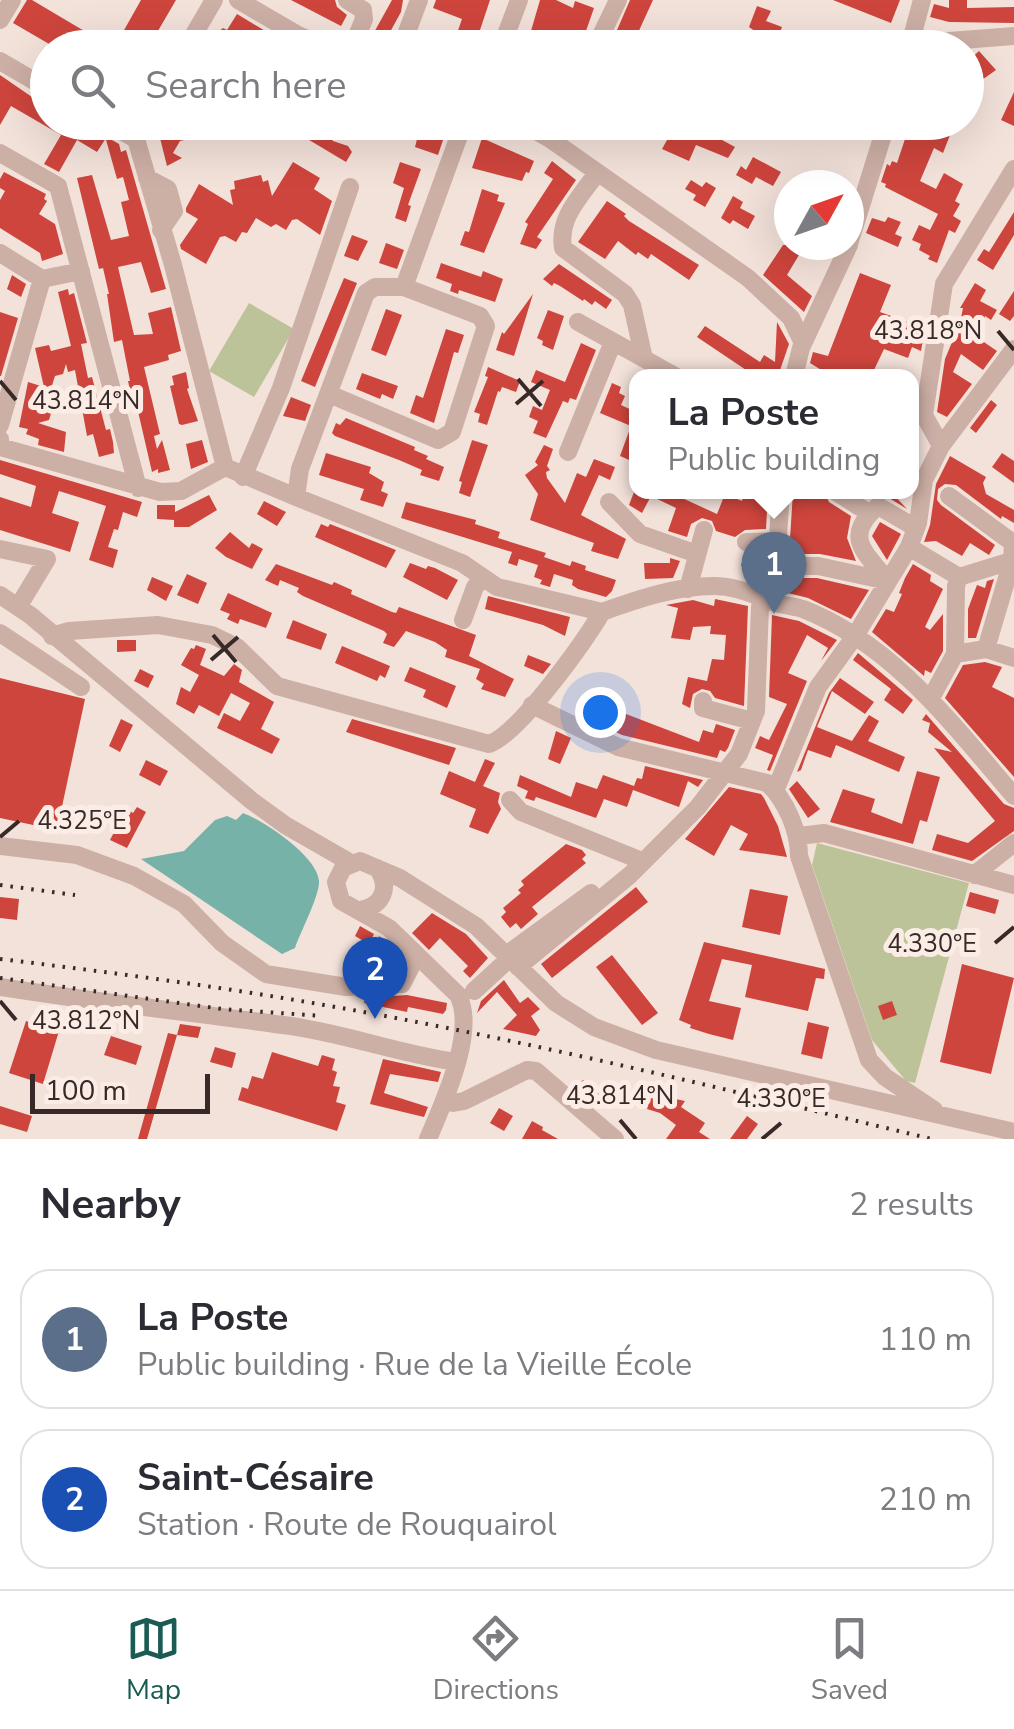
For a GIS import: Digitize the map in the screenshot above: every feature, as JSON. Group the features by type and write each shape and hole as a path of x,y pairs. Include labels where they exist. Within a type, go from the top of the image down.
{"street":[{"path":"0,20 11,0"},
{"path":"196,30 214,0"},
{"path":"238,0 289,30"},
{"path":"347,0 363,10 360,30"},
{"path":"408,30 419,0"},
{"path":"508,30 519,0"},
{"path":"604,30 618,0"},
{"path":"914,30 922,0"},
{"path":"984,39 1014,36"},
{"path":"0,62 30,79"},
{"path":"140,140 224,467 462,562 497,587 602,612 636,600 713,586 740,588 802,609 855,636 931,698 1014,796"},
{"path":"404,287 457,140"},
{"path":"563,140 597,173 748,278 791,318 803,343"},
{"path":"864,195 881,140"},
{"path":"0,152 58,186 138,488"},
{"path":"941,446 924,415 944,284 1014,170"},
{"path":"597,173 564,220 560,233 563,248 625,294 632,305 644,360"},
{"path":"243,477 282,388 350,186"},
{"path":"0,254 42,278 81,270"},
{"path":"796,369 803,343 842,260"},
{"path":"0,425 42,278"},
{"path":"296,497 300,469 366,294 376,287 404,287 480,316 486,326 452,432 438,440 329,394"},
{"path":"578,322 661,369"},
{"path":"568,452 613,342"},
{"path":"776,790 818,687 855,636 909,547 924,480 941,446 1014,349"},
{"path":"0,443 138,488 181,491 224,467"},
{"path":"948,496 1013,544 1013,560 986,649"},
{"path":"474,990 630,875 698,807 739,754 758,696 760,608 776,566 780,499"},
{"path":"847,499 870,513"},
{"path":"609,502 640,534 697,554"},
{"path":"846,572 858,532 878,506 916,528"},
{"path":"688,589 704,530"},
{"path":"746,542 777,541"},
{"path":"858,542 888,581"},
{"path":"909,547 961,579"},
{"path":"0,549 48,559 18,607"},
{"path":"961,579 1013,560"},
{"path":"776,566 818,566 888,581"},
{"path":"464,620 474,587 482,578"},
{"path":"931,698 955,654 961,579"},
{"path":"0,595 286,826 321,859 336,882 341,900 389,928 458,995 464,1006 463,1019 451,1080 428,1139"},
{"path":"24,650 47,631 158,625 212,635 237,647 278,686 489,744 501,740 532,705 602,612"},
{"path":"0,633 81,688"},
{"path":"955,654 986,649 1014,658"},
{"path":"703,701 703,708 752,721"},
{"path":"532,705 618,747 768,783 776,790 799,836 799,856 875,1066 947,1118"},
{"path":"510,800 520,812 642,861"},
{"path":"286,826 351,862"},
{"path":"799,836 824,833 1014,885"},
{"path":"974,875 1014,843"},
{"path":"0,846 77,855 134,876 184,904 222,942 266,974 346,987 386,987 402,984 417,955"},
{"path":"336,882 343,868 351,862 364,861 413,885 476,926 556,1003 607,1032 664,1052 1014,1132"},
{"path":"377,867 385,882 381,898 389,928"},
{"path":"360,910 371,908 393,889 413,885"},
{"path":"0,987 284,1025 451,1080"},
{"path":"871,1100 867,1085 875,1066"},
{"path":"451,1080 453,1103 527,1070 536,1071 616,1139"}],"green space":[{"path":"249,303 294,329 254,397 209,371"},
{"path":"817,843 969,883 915,1083 906,1081 872,1040 812,865"}],"water":[{"path":"243,813 276,831 300,851 319,881 295,948 282,954 141,859 184,851 215,820 227,816 236,820"}],"building":[{"path":"27,0 32,0 83,30 30,33 13,23"},
{"path":"141,0 176,0 158,30 124,30"},
{"path":"291,0 335,0 347,15 341,26"},
{"path":"392,0 403,0 391,30 375,30"},
{"path":"436,0 490,0 480,30 458,30 462,19 433,8"},
{"path":"540,0 556,0 573,8 575,1 594,8 586,30 531,30"},
{"path":"630,0 653,0 639,30 617,30"},
{"path":"833,0 900,0 891,23"},
{"path":"949,0 967,0 967,8 1014,7 1014,23 949,22 930,17 934,4 949,8"},
{"path":"757,6 771,11 766,21 782,27 753,30 749,27"},
{"path":"237,14 264,30 227,30"},
{"path":"984,57 996,70 984,78"},
{"path":"0,75 30,96 30,117 11,106 0,125"},
{"path":"1014,92 1014,126 1001,120"},
{"path":"58,140 77,140 59,172 44,164"},
{"path":"77,140 105,140 97,152"},
{"path":"106,140 119,144 121,152 126,150 166,289 151,293 141,262 118,267 134,335 153,334 148,313 171,307 181,351 168,355 169,360 144,367 160,434 154,436 157,449 162,440 170,470 158,473 158,469 152,472 137,407 130,409 130,381 122,340 114,342 109,294 77,178 92,175 111,240 129,236 121,202 129,200 123,177 117,179"},
{"path":"160,140 184,140 173,153 182,158 167,166"},
{"path":"309,140 332,140 348,146 352,152 346,162"},
{"path":"417,140 443,140 438,155 415,147"},
{"path":"481,140 534,161 522,181 472,168"},
{"path":"667,140 722,140 735,147 728,158 696,145 689,161 662,149"},
{"path":"905,140 948,140 943,153 934,148 920,181 936,189 944,173 963,184 955,201 960,204 953,216 961,221 955,233 949,230 937,263 919,250 921,244 912,240 919,225 930,230 938,214 881,182 887,164 897,163"},
{"path":"753,157 777,170 774,170 774,184 756,177 752,184 736,175 741,166 746,170"},
{"path":"552,161 576,180 537,237 542,240 536,249 520,244 528,224 525,222 553,179 544,173"},
{"path":"293,162 320,178 314,189 332,201 320,235 297,219 286,230 256,218 236,242 220,237 206,264 181,249 198,219 186,208 199,184 233,205 230,190 235,189 234,181 261,175 263,182 268,180 272,196"},
{"path":"400,162 421,169 406,222 395,218 404,188 393,183"},
{"path":"4,172 46,194 47,201 39,214 55,224 63,254 42,261 40,253 0,228 0,200 5,191 0,188 0,179"},
{"path":"691,180 702,187 706,182 716,188 705,207 685,189"},
{"path":"482,189 499,195 497,201 505,203 484,253 460,245 465,231 469,232"},
{"path":"733,196 743,202 740,208 755,216 748,229 721,218"},
{"path":"607,201 626,214 629,221 699,265 689,280 651,254 648,259 638,252 636,255 618,241 605,259 578,242"},
{"path":"1014,212 1014,235 993,270 977,260 984,249 989,252"},
{"path":"888,217 901,222 895,234 902,237 898,247 866,233 872,218 885,222"},
{"path":"352,235 368,241 358,261 344,256"},
{"path":"386,243 404,250 397,269 379,263"},
{"path":"774,258 796,260 787,275 812,296 804,312 763,275"},
{"path":"441,263 481,277 483,271 503,279 495,302 459,290 458,294 450,291 452,284 436,278"},
{"path":"559,264 612,300 606,309 543,279"},
{"path":"860,273 891,285 880,312 925,328 921,351 912,347 908,358 884,349 874,369 820,369 810,363 813,352 828,356"},
{"path":"12,275 26,284 21,297 7,289"},
{"path":"344,278 357,283 315,387 301,381"},
{"path":"975,283 986,290 980,301 997,310 991,320 985,316 978,338 997,351 983,370 961,354 953,372 972,384 947,417 937,412 945,359 960,323 960,308"},
{"path":"68,289 69,295 74,293 87,343 81,344 88,378 92,377 113,442 114,453 99,457 93,434 87,436 75,370 68,372 66,364 63,374 55,376 48,398 55,400 49,420 38,423 66,432 64,452 38,445 39,439 19,427 28,382 44,387 35,348 49,345 51,351 71,346 58,292"},
{"path":"1014,291 1014,316 1010,321 999,314"},
{"path":"533,294 514,356 496,350 502,332"},
{"path":"386,309 402,315 386,356 371,350"},
{"path":"548,310 564,316 553,350 537,338"},
{"path":"0,312 18,318 1,376 0,376"},
{"path":"777,322 789,344 780,369 745,369 697,337 705,326 760,362 764,355 775,362"},
{"path":"446,329 464,335 458,353 454,352 434,423 410,413 416,395 423,398"},
{"path":"581,343 596,350 576,400 563,401 546,438 533,433 538,421 529,417 533,406 542,410 550,390 531,382 536,370 565,382"},
{"path":"488,367 520,381 516,392 502,387 498,391 487,425 478,422 480,414 474,412"},
{"path":"186,372 187,389 198,421 182,425 170,386 174,385 172,376"},
{"path":"362,373 398,386 393,399 382,394 380,399 356,389"},
{"path":"612,383 621,387 619,393 625,396 621,405 629,409 629,425 600,413"},
{"path":"291,397 311,405 305,421 283,416"},
{"path":"991,400 997,405 976,433 970,428"},
{"path":"346,418 415,447 414,450 428,456 426,459 444,467 439,481 420,475 422,470 399,460 335,436 332,433 336,423 340,425"},
{"path":"629,431 629,460 620,456"},
{"path":"202,440 208,462 191,469 186,444"},
{"path":"472,440 488,445 470,497 459,493 459,481"},
{"path":"544,445 553,449 547,478 565,503 577,473 586,477 594,459 615,467 610,480 599,475 581,515 626,539 618,559 591,551 594,543 530,520 538,494 525,475 538,465 535,462"},
{"path":"326,453 371,467 369,473 384,482 381,491 388,494 383,507 360,500 364,489 319,475"},
{"path":"1002,453 1014,461 1014,483 992,467"},
{"path":"950,456 986,477 986,494 1014,510 1014,523 1002,516 1001,519 956,485 945,484 938,489 937,500 941,505 995,545 989,555 970,543 962,556 936,541 924,542 936,484"},
{"path":"0,460 142,502 137,517 123,512 118,530 114,529 108,547 118,550 113,568 89,560 106,506 59,491 52,513 79,522 70,552 0,530 0,497 31,507 36,486 0,474"},
{"path":"209,495 217,510 189,527 174,527 174,520 157,519 157,505 175,505 175,512"},
{"path":"631,499 649,499 642,513 629,505"},
{"path":"657,499 684,499 717,514 723,499 768,499 766,529 745,530 735,537 716,531 712,521 702,518 691,524 687,537 668,531 676,508"},
{"path":"793,499 828,499 851,516 847,538 856,561 820,554 789,554"},
{"path":"264,501 286,512 277,526 257,514"},
{"path":"406,502 476,520 475,524 500,532 498,538 546,553 544,557 570,566 572,561 586,566 585,570 616,580 612,591 606,597 578,589 572,585 573,580 554,574 550,587 540,584 542,580 534,577 538,565 519,559 517,566 508,563 512,552 401,518"},
{"path":"880,522 901,534 887,560 872,536"},
{"path":"321,524 396,550 386,568 315,537"},
{"path":"230,532 249,548 252,543 263,549 252,569 215,548"},
{"path":"745,554 764,554 761,569 741,566"},
{"path":"670,558 680,561 673,578 645,579 644,563 670,563"},
{"path":"410,563 435,568 458,580 447,600 403,577"},
{"path":"276,564 332,585 334,582 392,612 396,613 399,607 476,635 469,656 514,679 505,697 481,689 484,684 476,679 480,669 445,657 447,650 435,642 406,631 394,647 383,643 387,634 384,631 303,596 297,592 299,588 280,580 278,586 265,580"},
{"path":"913,564 931,575 930,581 943,589 925,627 930,630 943,614 943,651 931,673 925,670 924,676 872,632 886,609 894,612"},
{"path":"187,574 207,583 198,604 177,595"},
{"path":"152,577 173,586 166,601 147,590"},
{"path":"785,578 817,578 869,590 851,619 808,598 780,591"},
{"path":"994,579 976,638 968,638 968,609 977,585 985,588 987,581"},
{"path":"228,593 272,613 266,628 227,619 230,614 220,610"},
{"path":"488,596 570,617 565,636 543,625 485,609"},
{"path":"715,599 748,606 744,706 715,698 702,689 693,694 690,708 682,704 688,677 707,681 712,659 724,660 726,635 710,634 711,626 693,627 690,640 671,638 678,608 666,605 693,600 714,606"},
{"path":"772,615 799,621 837,640 821,661 828,648 807,635 788,673 807,681 770,771 767,770 773,755 755,748 760,736 769,740 787,704 769,697"},
{"path":"293,620 327,634 321,650 286,638"},
{"path":"117,640 136,640 136,651 117,652"},
{"path":"196,645 206,649 200,665 224,676 234,664 242,670 239,682 274,702 261,729 280,739 272,754 217,728 224,713 240,721 250,703 231,693 219,716 199,705 194,714 176,704 181,687 190,692 199,675 181,665"},
{"path":"342,646 390,666 385,678 380,675 377,681 335,663"},
{"path":"858,653 913,700 903,714 884,700 891,689 853,660"},
{"path":"528,655 551,664 543,674 524,666"},
{"path":"985,662 1002,667 992,687 1014,698 1014,777 945,698 963,665"},
{"path":"410,667 456,686 447,708 423,697 426,690 404,681"},
{"path":"140,669 154,676 148,688 134,681"},
{"path":"0,678 85,699 57,830 0,818"},
{"path":"840,678 874,702 865,714 832,691 817,727 852,741 869,715 879,721 868,741 905,757 899,772 836,745 831,758 808,750 797,772 829,693"},
{"path":"581,706 610,717 613,709 699,742 703,730 713,733 716,724 735,730 728,748 725,752 720,750 717,758 622,735 578,714"},
{"path":"926,714 1004,804 1014,808 1014,831 972,861 932,850 937,834 968,843 995,821 934,748 952,752 928,732 930,723 922,720"},
{"path":"121,719 133,725 120,752 109,746"},
{"path":"352,719 456,748 449,765 346,732"},
{"path":"556,731 571,738 560,764 548,759"},
{"path":"485,759 495,763 483,786 500,793 501,809 488,834 469,827 476,809 440,794 449,771 475,782"},
{"path":"146,760 168,771 160,786 139,775"},
{"path":"645,766 703,780 698,787 688,781 679,807 633,790 627,807 604,799 596,818 536,797 534,801 525,798 528,791 517,786 520,775 571,797 576,782 597,789 603,775 634,786 637,778 642,779"},
{"path":"917,771 940,777 927,822 920,820 913,844 830,822 843,789 875,799 871,812 902,824"},
{"path":"797,781 820,809 808,818 789,789"},
{"path":"729,787 761,794 778,826 787,857 739,850 748,834 731,825 714,856 685,839"},
{"path":"137,807 146,812 127,848 110,840 126,809 133,813"},
{"path":"566,844 582,850 586,863 532,907 538,914 521,929 516,923 510,928 501,917 506,912 503,908 521,893 521,881"},
{"path":"636,887 648,902 552,978 541,964"},
{"path":"750,889 788,896 780,935 742,927"},
{"path":"970,892 999,900 995,914 966,906"},
{"path":"0,897 19,899 17,920 0,918"},
{"path":"432,913 466,934 488,958 470,978 463,971 468,966 440,938 429,950 412,933"},
{"path":"360,926 374,934 369,944 355,936"},
{"path":"379,936 393,949 382,967 373,962"},
{"path":"704,942 825,969 824,979 816,978 808,1011 745,997 752,965 722,959 709,1001 741,1008 733,1040 709,1034 679,1020"},
{"path":"612,955 658,1013 642,1025 596,967"},
{"path":"962,964 1014,978 991,1074 940,1062"},
{"path":"504,980 520,1003 528,997 540,1009 531,1016 540,1030 536,1036 503,1029 517,1015 497,992 477,1013 481,1001"},
{"path":"407,995 447,1003 446,1010 443,1014 408,1007 407,1012 364,1003 365,998"},
{"path":"892,1001 897,1015 883,1020 878,1006"},
{"path":"26,1021 59,1031 43,1084 9,1073"},
{"path":"808,1022 829,1027 822,1059 801,1054"},
{"path":"180,1024 201,1027 198,1038 177,1035"},
{"path":"168,1033 177,1035 147,1139 138,1139"},
{"path":"111,1036 142,1046 136,1065 104,1055"},
{"path":"215,1047 236,1053 232,1068 210,1062"},
{"path":"272,1052 318,1066 322,1055 335,1059 333,1086 340,1087 336,1102 346,1105 337,1131 238,1100 242,1087 248,1089 252,1076 263,1079"},
{"path":"383,1059 441,1072 438,1082 390,1074 384,1093 428,1107 424,1117 370,1104"},
{"path":"583,1080 599,1094 592,1102 575,1088"},
{"path":"652,1094 685,1101 681,1107 705,1123 699,1132 710,1139 666,1139 676,1125 647,1109"},
{"path":"0,1106 32,1116 27,1132 0,1124"},
{"path":"499,1108 513,1116 504,1131 490,1123"},
{"path":"747,1116 758,1124 747,1139 730,1139"},
{"path":"532,1121 542,1130 558,1139 522,1139"}],"railway":[{"path":"0,885 75,895"},
{"path":"0,959 284,998 400,1019 629,1067 932,1139"},
{"path":"0,978 222,1009 322,1016"}],"place":[{"name":"La Poste","path":"774,614"},
{"name":"Saint-Césaire","path":"375,1019"}]}
